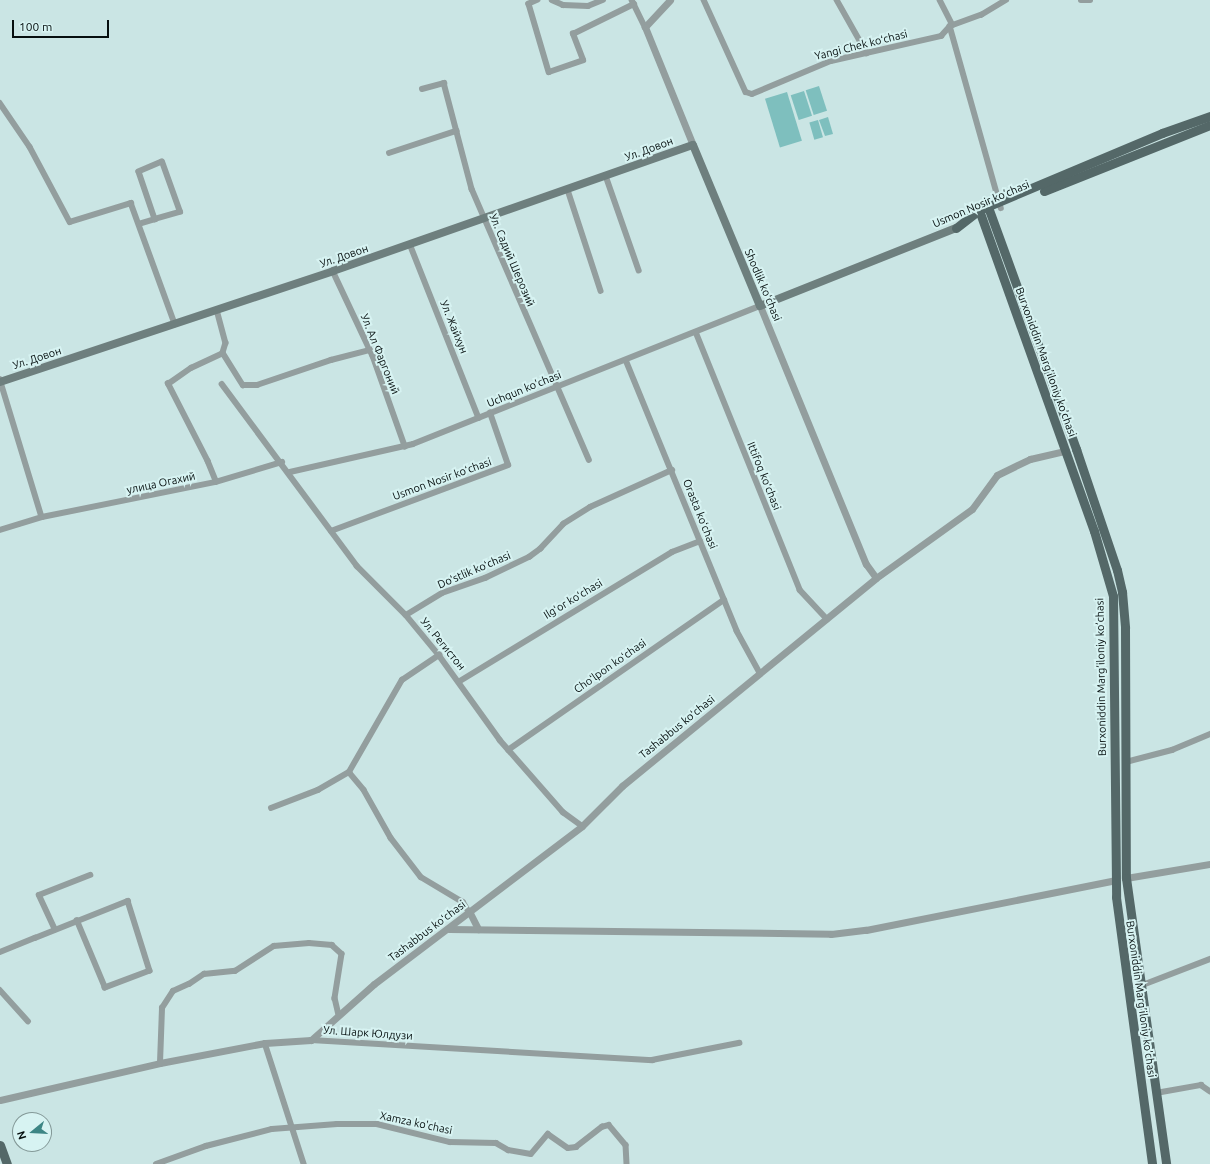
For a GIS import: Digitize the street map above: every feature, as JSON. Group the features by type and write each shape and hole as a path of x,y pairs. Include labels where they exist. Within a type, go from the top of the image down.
{"main road":[{"name":"Usmon Nosir ko‘chasi","path":"999,206 1162,133 1210,116"},
{"name":"Usmon Nosir ko‘chasi","path":"760,306 956,228 985,211 1210,125"},
{"name":"Ул. Довон","path":"0,381 334,271 693,145"},
{"name":"Shodlik koʻchasi","path":"693,145 760,306"},
{"name":"Burxoniddin Marg’iloniy ko’chasi","path":"985,211 1076,449 1117,570 1122,592 1126,762 1126,878 1166,1164"},
{"name":"Burxoniddin Marg’iloniy ko’chasi","path":"985,211 1108,573 1112,596 1118,924 1152,1164"},
{"path":"1066,451 1076,449"},
{"path":"0,1145 7,1164"}],"street":[{"path":"538,0 529,4 549,72 582,60 573,34 633,2"},
{"path":"552,0 563,5 588,6 603,0"},
{"path":"645,28 670,0"},
{"name":"Yangi Chek koʻchasi","path":"704,0 748,94 831,61 941,36 952,26 981,15 1002,1"},
{"path":"837,0 867,53"},
{"path":"940,0 952,26 999,206"},
{"path":"1081,0 1090,0"},
{"name":"Shodlik koʻchasi","path":"633,2 693,145"},
{"name":"Ул. Садий Шерозий","path":"422,89 444,83 472,188 556,388 589,460"},
{"path":"0,103 30,147 70,222 131,203 174,324"},
{"path":"390,153 456,131"},
{"path":"139,224 180,212 162,162 139,172 155,219"},
{"path":"606,176 639,270"},
{"path":"568,190 601,291"},
{"name":"Ул. Жайхун","path":"410,244 479,418"},
{"name":"Ул. Ал Фаргоний","path":"334,271 370,350 405,446"},
{"name":"Shodlik koʻchasi","path":"760,306 866,564 876,578"},
{"name":"Uchqun ko'chasi","path":"290,472 405,446 556,388 760,306"},
{"path":"217,310 226,343 223,353 242,385 256,385 331,360 370,350"},
{"name":"Ittifoq koʻchasi","path":"696,332 800,590 827,619"},
{"path":"216,482 208,462 168,384 191,368 223,353"},
{"name":"Orasta koʻchasi","path":"626,360 737,631 760,674"},
{"path":"0,381 42,517"},
{"name":"Ул. Регистон","path":"222,384 290,472 356,566 406,615 440,655 508,750 563,812 582,826"},
{"name":"Usmon Nosir koʻchasi","path":"331,531 508,465 490,413"},
{"name":"Tashabbus koʻchasi","path":"311,1040 374,984 449,929 582,826 622,786 876,578 972,509 997,475 1030,459 1066,451"},
{"name":"улица Огахий","path":"0,530 42,517 216,482 282,462"},
{"name":"Doʻstlik koʻchasi","path":"406,615 442,593 485,578 518,563 540,549 563,524 590,507 672,470"},
{"name":"Ilgʻor koʻchasi","path":"460,681 672,552 700,541"},
{"name":"Choʻlpon koʻchasi","path":"508,750 724,600"},
{"path":"271,808 318,790 349,772 402,680 440,655"},
{"path":"1126,762 1172,750 1210,734"},
{"path":"349,772 364,790 391,838 421,877 463,902 478,929"},
{"path":"1126,878 1210,864"},
{"path":"55,930 39,895 90,875"},
{"path":"449,929 831,934 866,930 1116,880"},
{"path":"0,952 77,921 128,901 150,971 105,988 77,921"},
{"path":"160,1063 162,1008 173,991 189,984 204,974 235,971 274,946 309,943 332,945 342,954 335,998 339,1015"},
{"path":"1140,986 1210,959"},
{"path":"0,990 28,1021"},
{"name":"Ул. Шарк Юлдузи","path":"0,1100 160,1063 265,1044 311,1040 652,1060 739,1043"},
{"path":"265,1044 304,1164"},
{"path":"1156,1093 1201,1085 1210,1091"},
{"name":"Xamza ko'chasi","path":"156,1164 206,1146 272,1129 377,1124 450,1142 496,1143 508,1150 531,1154 548,1134 568,1148 576,1147 602,1127 609,1125 626,1145 627,1164"}],"shaded area":[{"path":"819,86 827,111 814,115 806,90"},
{"path":"804,91 812,116 799,120 791,95"},
{"path":"787,92 802,141 780,147 765,99"},
{"path":"828,117 833,134 825,136 819,120"},
{"path":"818,120 823,137 814,140 809,122"}]}
